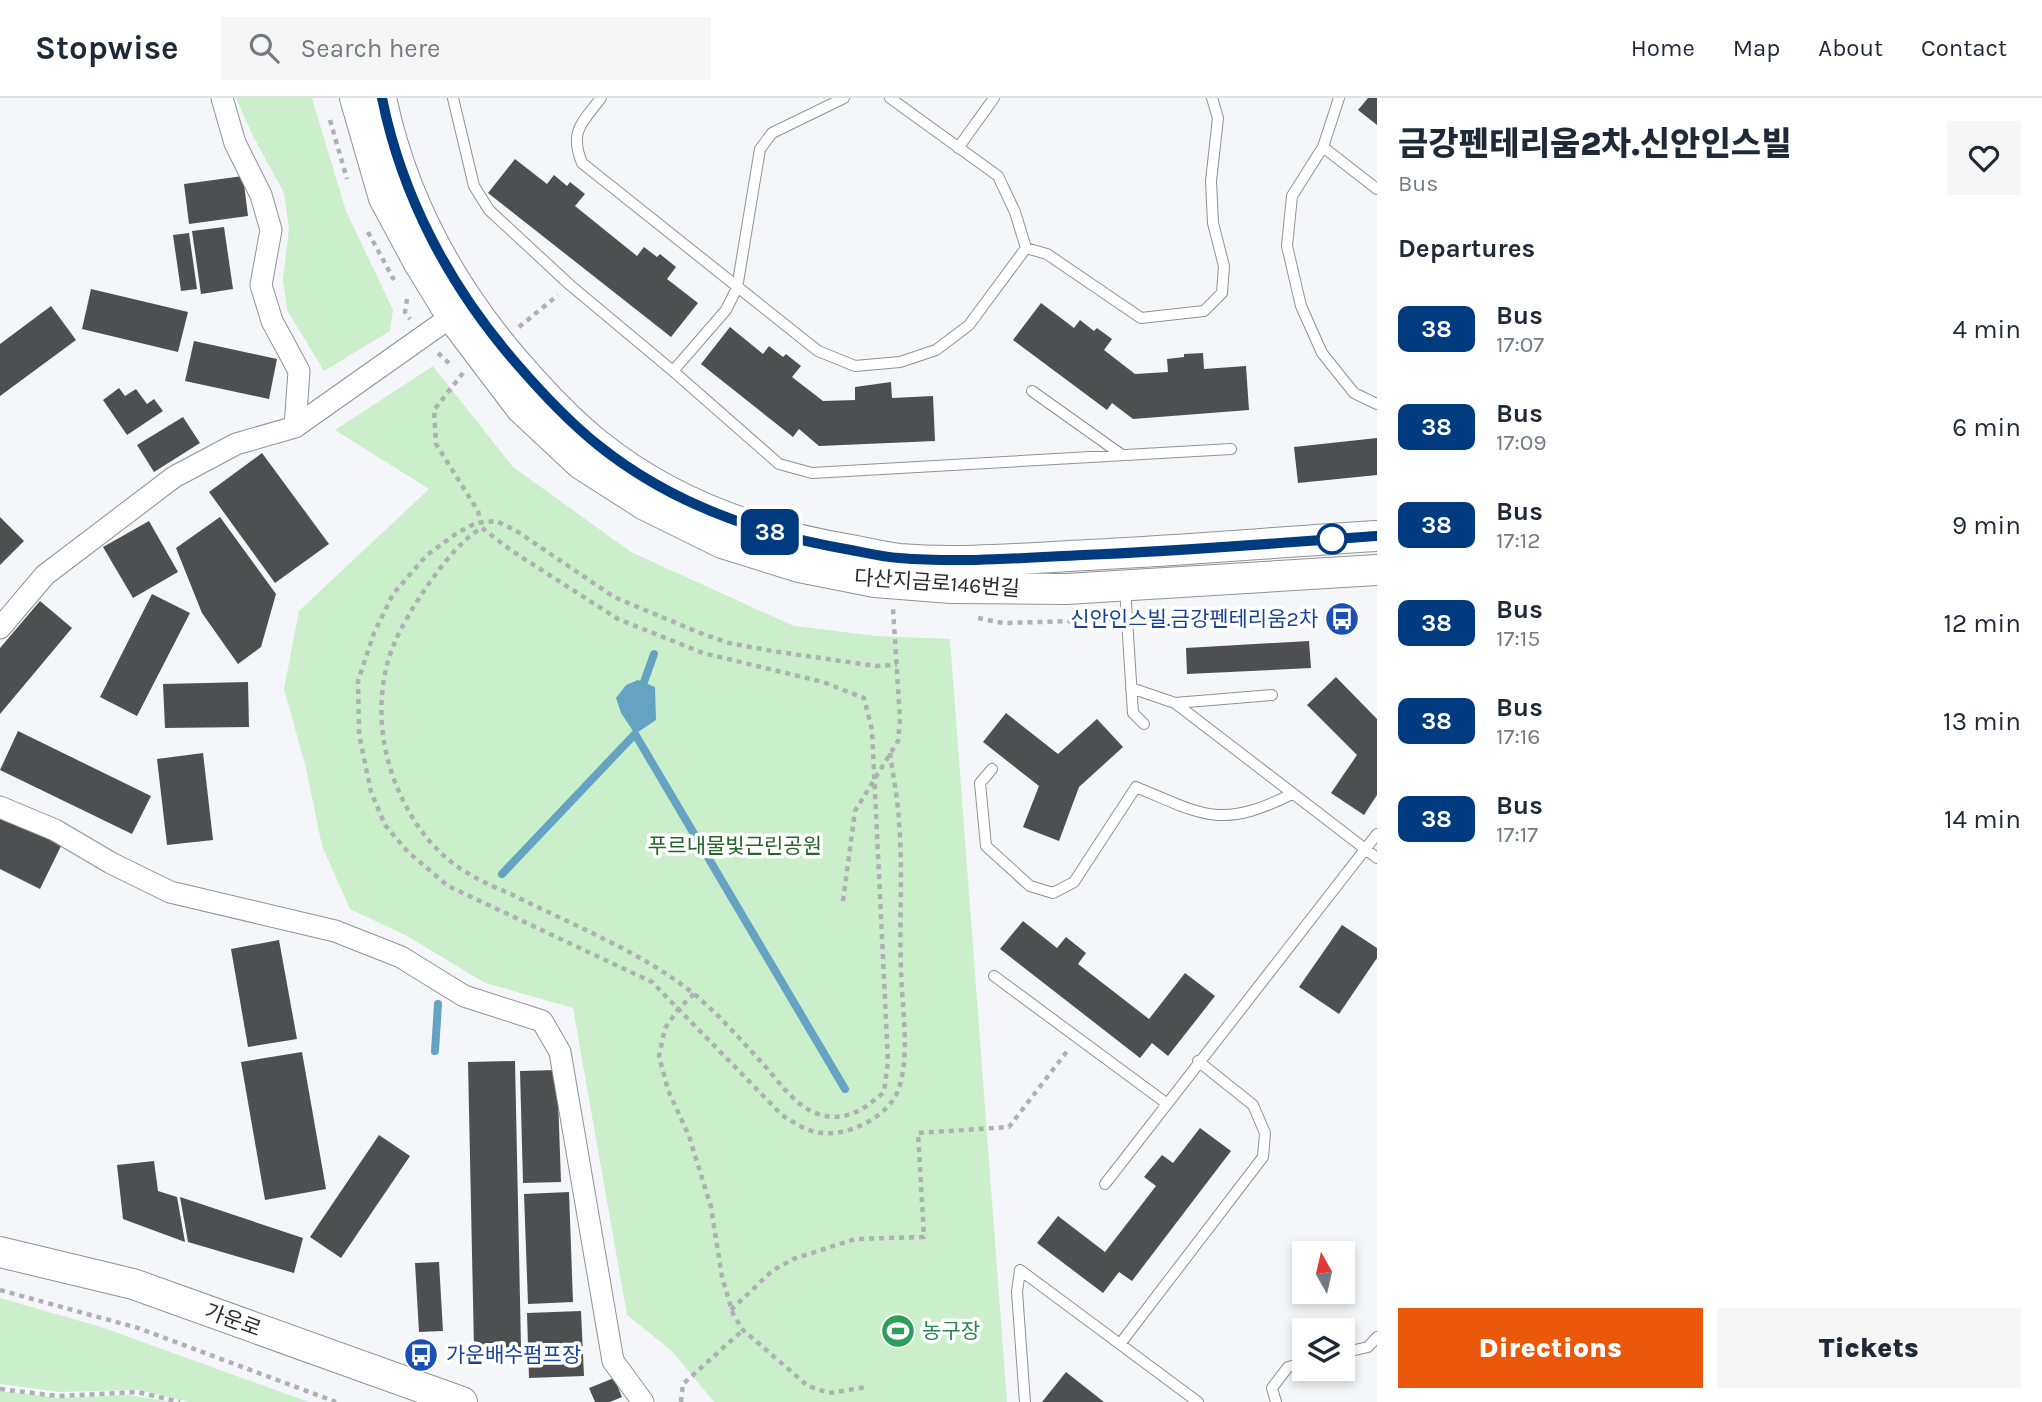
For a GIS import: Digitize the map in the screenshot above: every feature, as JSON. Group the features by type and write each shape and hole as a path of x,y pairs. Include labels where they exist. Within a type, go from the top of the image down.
{"street":[{"path":"222,98 235,144 261,195 271,230 261,285 272,321 299,371 295,427"},
{"name":"다산지금로146번길","path":"355,98 384,198 419,264 460,310 521,408 581,464 645,506 722,543 799,568 875,582 1019,590 1124,570 1377,536"},
{"name":"다산지금로146번길","path":"382,98 408,190 438,252 460,310"},
{"path":"0,628 45,575 174,477 236,444 295,427 460,310"},
{"name":"다산지금로146번길","path":"1124,570 1377,569"},
{"path":"0,807 55,830 111,863 170,892 335,931 401,957 464,996 542,1021 560,1052 613,1361 643,1402"},
{"name":"가운로","path":"0,1252 133,1284 462,1402"}],"lane":[{"path":"453,98 474,186 489,210 570,285 673,370 779,464 811,473 1231,449"},
{"path":"601,98 579,127 575,146 582,163 818,351 855,366 900,362 936,350 969,324 1026,248"},
{"path":"673,370 726,310 737,288 760,149 772,133 844,98"},
{"path":"890,98 998,176 1015,212 1026,248"},
{"path":"958,148 994,98"},
{"path":"1026,248 1047,254 1141,318 1204,311 1223,293 1224,267 1213,223 1211,191 1219,118 1212,98"},
{"path":"1339,98 1323,147 1292,195 1287,246 1301,306 1322,352 1354,393 1377,404"},
{"path":"1323,147 1377,189"},
{"path":"1032,391 1122,455"},
{"path":"1124,570 1133,713 1144,724"},
{"path":"1131,688 1175,704 1377,858"},
{"path":"1175,704 1272,695"},
{"path":"992,769 980,783 986,846 1030,886 1053,893 1074,882 1136,787 1198,814 1231,816 1261,810 1292,794"},
{"path":"1105,1184 1377,834"},
{"path":"994,976 1166,1103"},
{"path":"1120,1344 1263,1157 1265,1133 1253,1105 1198,1061"},
{"path":"1025,1402 1017,1292 1020,1270 1198,1402"},
{"path":"1355,1350 1368,1347 1377,1337"},
{"path":"1276,1402 1272,1388 1288,1367 1292,1366"}],"path":[{"path":"514,331 570,285"},
{"path":"514,318 529,336"},
{"path":"466,370 434,410 436,444 478,511 481,525 512,551 618,619 703,653 823,682 864,698 872,730 888,1062 884,1092 862,1110 834,1118 803,1108 713,1009 694,994 655,967 469,875 439,850 412,819 397,789 386,755 381,723 382,687 390,653 404,620 462,542 481,525"},
{"path":"890,753 900,821 904,1061 899,1089 888,1107 872,1119 834,1133 817,1133 782,1115 652,982 448,886 408,852 384,825 370,792 359,734 358,681 374,633 393,594 426,555 457,533 496,521 515,530 614,597 729,643 876,666 897,665"},
{"path":"843,901 855,811 898,741 900,719 892,609"},
{"path":"694,994 679,1008 665,1028 659,1056 668,1090 689,1136 712,1207 722,1277 732,1310 743,1330 808,1386 829,1393 867,1387"},
{"path":"732,1310 772,1272 793,1259 855,1239 924,1237 918,1133 1009,1127 1077,1038"},
{"path":"0,1290 138,1328 336,1402"},
{"path":"681,1402 683,1384 743,1330"},
{"path":"0,1389 58,1396 137,1392 180,1402"}],"green space":[{"path":"236,98 312,98 346,211 393,310 390,331 324,371 287,310 283,280 289,228 284,193"},
{"name":"푸르내물빛근린공원","path":"433,366 513,467 631,552 794,626 877,636 950,639 1007,1402 714,1402 672,1351 627,1315 573,1008 485,983 407,936 350,909 322,846 306,768 284,689 299,611 429,489 335,430"},
{"path":"0,1298 101,1327 309,1402 189,1402 138,1390 59,1392 0,1384"},
{"path":"0,1391 60,1398 130,1395 171,1402 0,1402"}],"water":[{"path":"638,680 655,687 656,720 635,734 621,713 616,698 626,685"}],"building":[{"path":"1368,98 1377,98 1377,125 1358,110"},
{"path":"515,159 547,184 554,175 567,186 570,182 585,194 575,206 637,256 644,247 657,257 660,254 676,267 667,279 698,303 671,337 488,193"},
{"path":"243,176 248,216 189,224 184,184"},
{"path":"224,227 233,289 201,294 192,231"},
{"path":"189,233 197,289 181,291 173,235"},
{"path":"91,289 188,312 178,352 82,329"},
{"path":"1041,303 1074,328 1080,320 1094,331 1097,328 1112,339 1104,350 1135,374 1168,372 1167,359 1184,357 1184,354 1203,353 1204,369 1246,366 1249,410 1133,419 1112,403 1107,410 1013,340"},
{"path":"51,306 76,340 0,396 0,344"},
{"path":"730,327 763,354 769,346 783,357 786,354 801,366 792,377 823,401 855,400 855,387 891,382 892,398 933,396 935,441 819,446 799,429 793,437 701,364"},
{"path":"194,341 277,359 269,399 185,381"},
{"path":"119,388 125,396 136,389 147,404 154,399 163,411 127,435 103,400"},
{"path":"183,417 200,443 154,472 137,445"},
{"path":"1377,438 1377,475 1298,483 1294,447"},
{"path":"262,453 329,544 275,583 209,492"},
{"path":"0,517 24,541 0,565"},
{"path":"220,517 276,594 261,647 238,664 202,613 176,548"},
{"path":"149,521 178,572 133,598 103,547"},
{"path":"152,594 190,613 137,716 100,697"},
{"path":"40,601 72,628 0,714 0,648"},
{"path":"1309,641 1311,668 1187,674 1186,648"},
{"path":"1336,677 1377,719 1377,795 1364,815 1331,793 1357,755 1307,705"},
{"path":"248,682 249,727 165,728 163,684"},
{"path":"1006,713 1058,754 1097,719 1123,747 1079,787 1059,841 1023,827 1039,786 983,742"},
{"path":"18,731 151,796 132,834 0,770"},
{"path":"203,753 213,840 167,845 157,759"},
{"path":"0,813 62,844 40,889 0,869"},
{"path":"1023,921 1057,948 1066,937 1086,953 1078,964 1149,1019 1185,973 1215,996 1168,1056 1152,1043 1140,1058 1000,949"},
{"path":"1342,925 1377,948 1377,958 1339,1014 1299,987"},
{"path":"279,940 297,1039 248,1047 231,949"},
{"path":"302,1052 326,1189 265,1200 241,1062"},
{"path":"515,1061 521,1347 474,1348 468,1062"},
{"path":"557,1070 561,1182 523,1183 520,1071"},
{"path":"1200,1128 1231,1151 1132,1281 1119,1272 1103,1293 1037,1243 1058,1216 1105,1252 1156,1186 1144,1177 1162,1155 1173,1163"},
{"path":"379,1135 410,1156 341,1258 310,1237"},
{"path":"154,1161 158,1191 177,1197 185,1242 123,1219 117,1165"},
{"path":"569,1192 573,1302 528,1304 524,1194"},
{"path":"180,1197 303,1238 294,1273 188,1242"},
{"path":"439,1262 443,1331 419,1332 415,1263"},
{"path":"581,1311 584,1376 529,1378 527,1313"},
{"path":"1066,1372 1104,1402 1042,1402"},
{"path":"614,1378 622,1397 610,1402 595,1402 589,1388"}],"waterway":[{"path":"644,682 654,654"},
{"path":"502,874 635,734 845,1089"},
{"path":"435,1051 438,1004"}],"bus line":[{"name":"38","path":"382,98 408,190 438,252 469,304 498,343 540,391 598,445 659,486 739,523 814,544 897,558 951,560 1122,554 1377,536"}],"place":[{"name":"신안인스빌.금강펜테리움2차","path":"1342,619"},
{"name":"농구장","path":"898,1331"},
{"name":"가운배수펌프장","path":"421,1355"}]}
